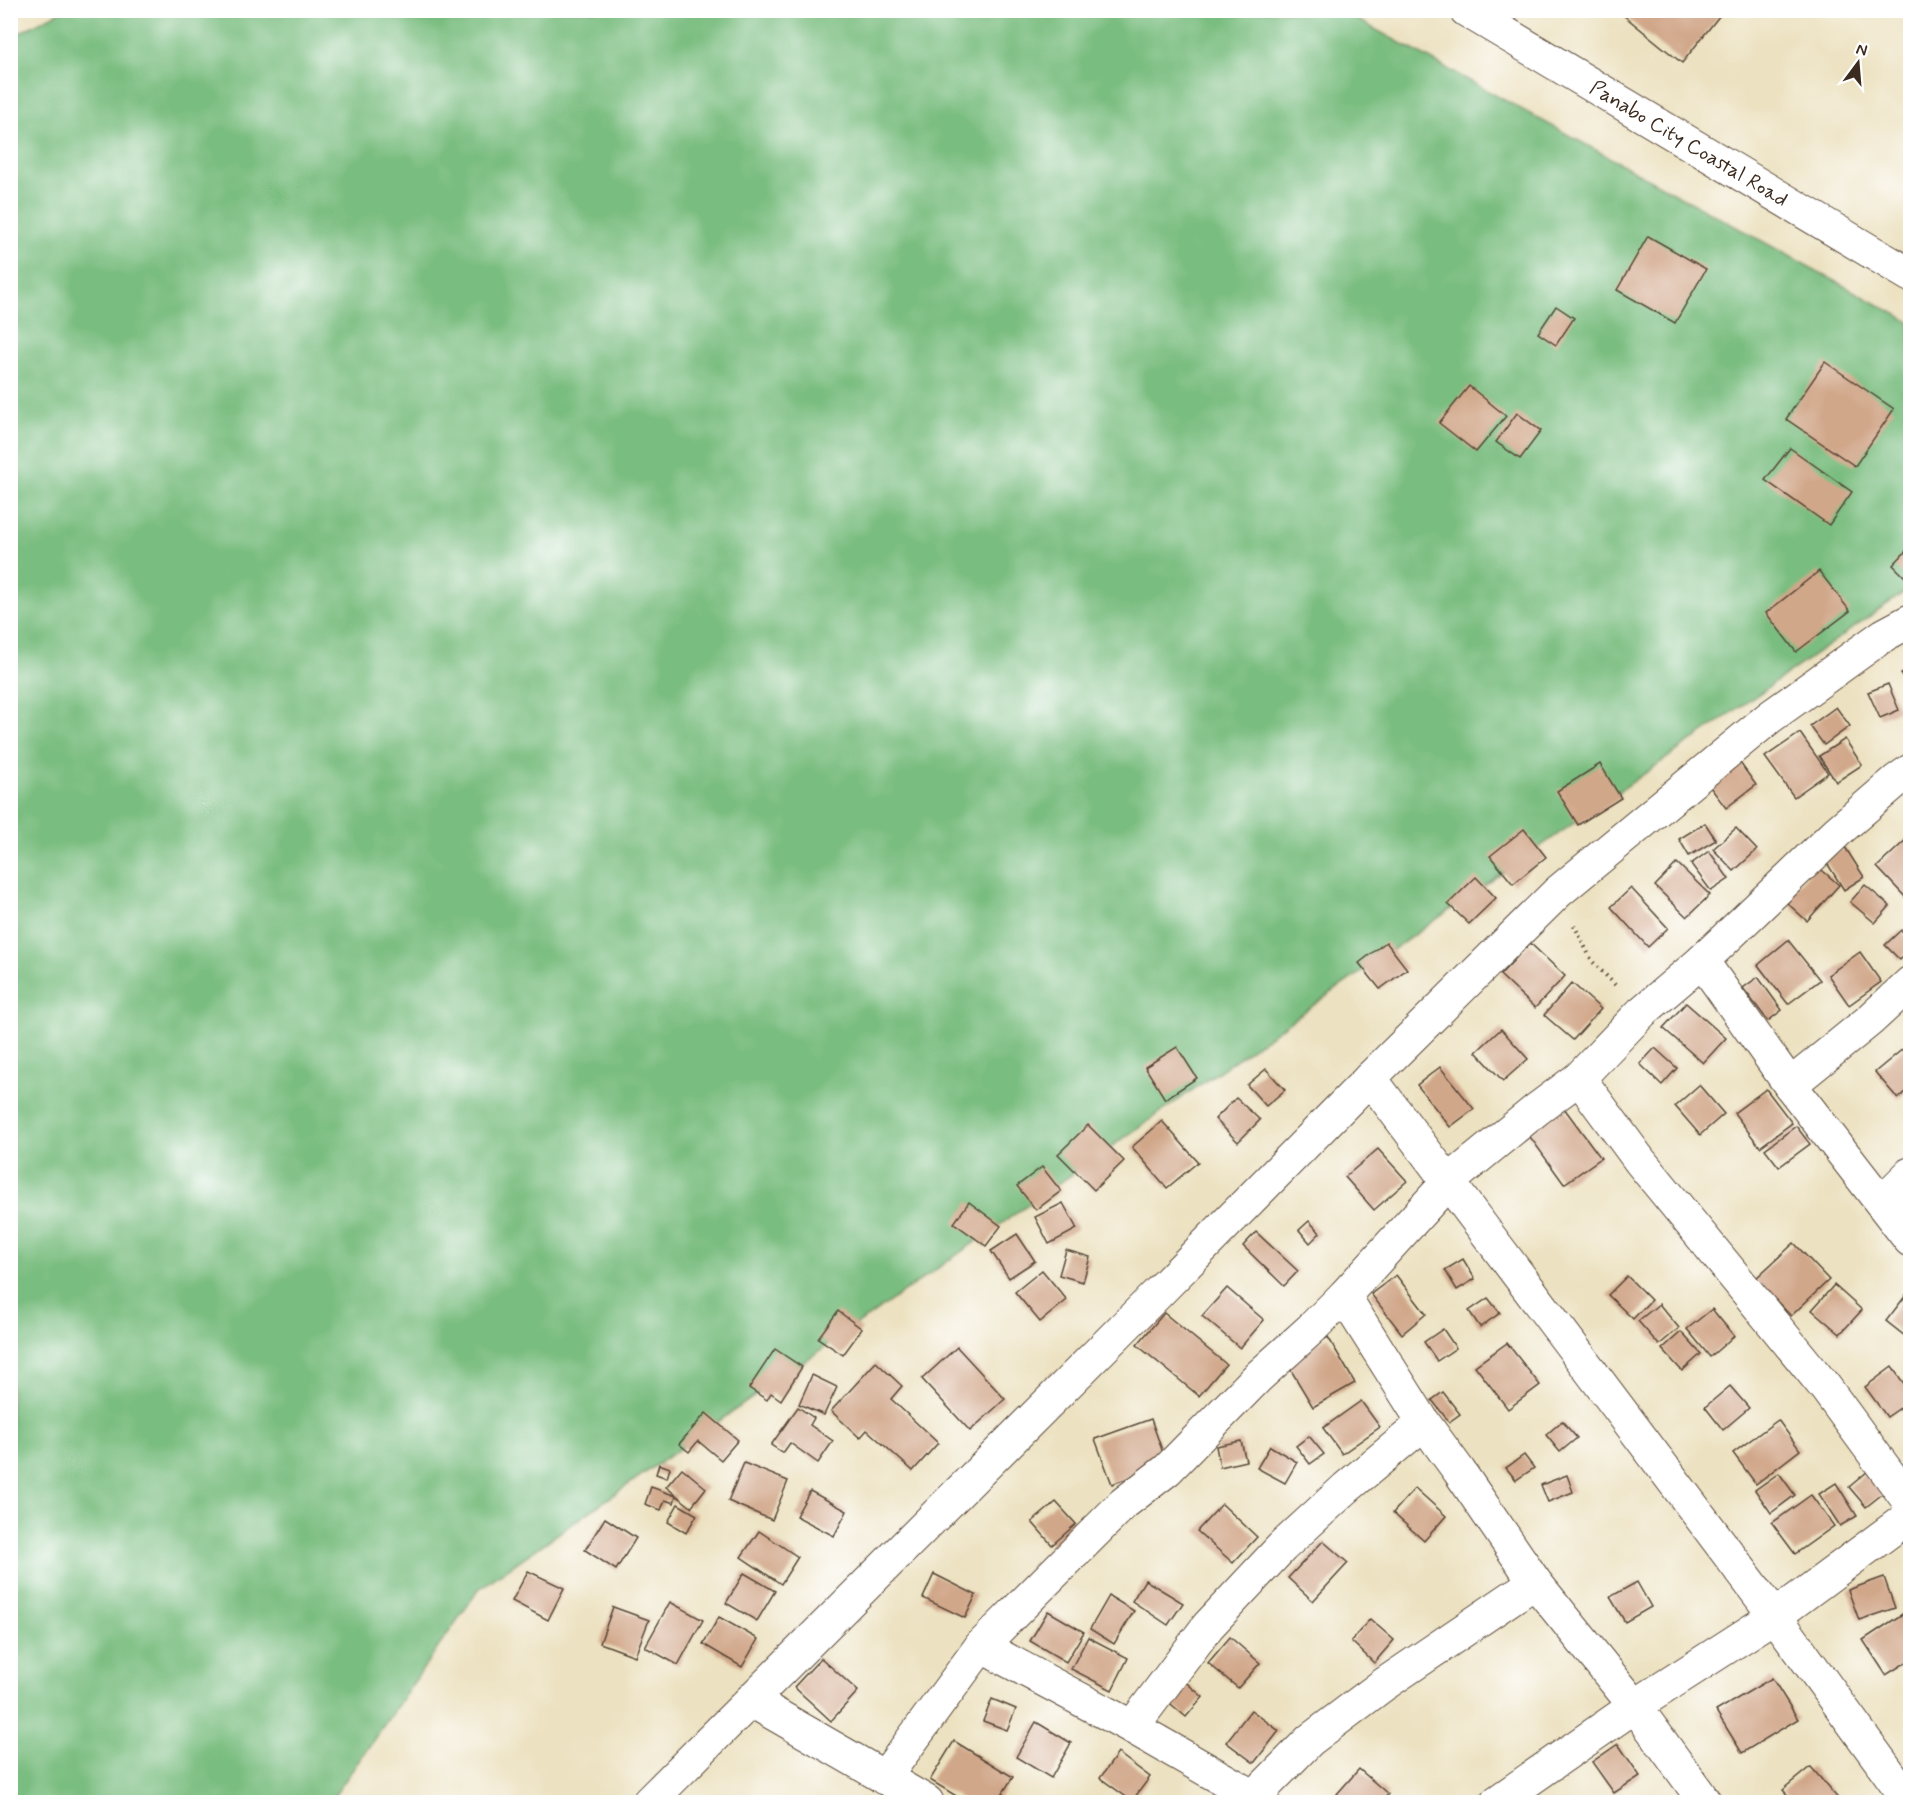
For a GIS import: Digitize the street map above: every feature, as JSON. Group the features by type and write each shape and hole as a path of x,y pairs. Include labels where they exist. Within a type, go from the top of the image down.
{"street":[{"name":"Panabo City Coastal Road","path":"1466,10 1911,275"},
{"path":"649,1803 1558,892 1770,717 1884,635 1911,621"},
{"path":"884,1778 981,1646 1124,1503 1167,1470 1258,1377 1311,1329 1448,1182 1579,1078 1642,1012 1702,961 1838,831 1911,771"},
{"path":"1702,961 1790,1085 1911,1240"},
{"path":"1790,1085 1870,1020 1911,983"},
{"path":"1370,1078 1775,1616 1910,1803"},
{"path":"1579,1078 1640,1161 1825,1387 1911,1503"},
{"path":"1881,1202 1911,1174"},
{"path":"1344,1296 1424,1423 1535,1582 1635,1706 1705,1803"},
{"path":"1132,1726 1208,1626 1282,1547 1346,1488 1424,1423"},
{"path":"1497,1803 1635,1706 1775,1616 1911,1516"},
{"path":"981,1646 1132,1726 1258,1800 1310,1740 1391,1679 1535,1582"},
{"path":"752,1701 927,1803"}],"green space":[{"path":"63,10 1342,11 1910,322 1910,588 479,1589 330,1802 11,1802 11,37"}],"building":[{"path":"1617,10 1724,10 1682,63"},
{"path":"1648,236 1706,269 1675,323 1617,290"},
{"path":"1556,306 1574,318 1556,345 1538,333"},
{"path":"1825,362 1894,409 1855,466 1786,419"},
{"path":"1469,386 1506,416 1476,452 1439,423"},
{"path":"1517,413 1541,431 1520,459 1496,442"},
{"path":"1790,448 1852,492 1829,525 1765,480"},
{"path":"1910,547 1910,582 1893,565"},
{"path":"1819,571 1850,611 1796,652 1766,613"},
{"path":"1910,669 1910,693 1901,674"},
{"path":"1888,684 1899,710 1880,718 1868,692"},
{"path":"1836,707 1850,726 1824,745 1810,726"},
{"path":"1800,733 1828,773 1794,797 1765,757"},
{"path":"1845,739 1862,765 1836,782 1819,756"},
{"path":"1738,760 1756,785 1726,808 1707,783"},
{"path":"1600,764 1621,798 1578,825 1557,791"},
{"path":"1705,823 1716,840 1689,856 1679,839"},
{"path":"1736,828 1757,850 1734,871 1713,849"},
{"path":"1524,829 1546,857 1513,884 1490,856"},
{"path":"1910,836 1910,902 1877,867"},
{"path":"1845,847 1864,877 1844,890 1825,860"},
{"path":"1709,851 1729,879 1711,891 1691,864"},
{"path":"1677,863 1710,895 1687,917 1655,886"},
{"path":"1816,865 1839,885 1807,921 1785,901"},
{"path":"1476,877 1496,898 1469,924 1448,904"},
{"path":"1865,885 1890,906 1875,923 1850,902"},
{"path":"1631,888 1668,928 1648,947 1611,907"},
{"path":"1901,930 1910,941 1910,950 1900,960 1885,945"},
{"path":"1788,940 1820,980 1788,1004 1758,965"},
{"path":"1386,942 1407,969 1380,989 1359,963"},
{"path":"1530,943 1565,976 1535,1008 1500,975"},
{"path":"1860,952 1881,982 1849,1005 1828,975"},
{"path":"1758,977 1782,1010 1768,1021 1743,988"},
{"path":"1572,983 1601,1009 1573,1040 1544,1015"},
{"path":"1686,1003 1726,1038 1703,1063 1663,1028"},
{"path":"1501,1029 1528,1059 1503,1081 1476,1052"},
{"path":"1910,1043 1910,1088 1898,1099 1875,1072"},
{"path":"1177,1047 1197,1078 1165,1099 1145,1067"},
{"path":"1655,1048 1677,1068 1662,1085 1640,1064"},
{"path":"1440,1067 1474,1109 1450,1127 1417,1085"},
{"path":"1266,1069 1285,1090 1266,1106 1247,1085"},
{"path":"1699,1085 1724,1114 1700,1135 1675,1106"},
{"path":"1766,1089 1792,1123 1760,1147 1734,1113"},
{"path":"1236,1098 1260,1120 1238,1142 1215,1119"},
{"path":"1564,1108 1601,1158 1564,1184 1528,1134"},
{"path":"1162,1121 1198,1162 1167,1188 1132,1147"},
{"path":"1088,1125 1124,1161 1094,1190 1058,1154"},
{"path":"1796,1126 1810,1144 1779,1167 1765,1149"},
{"path":"1378,1149 1407,1181 1374,1210 1345,1177"},
{"path":"1042,1167 1061,1191 1036,1210 1017,1186"},
{"path":"969,1202 1001,1226 986,1246 954,1223"},
{"path":"1063,1203 1077,1229 1049,1244 1035,1217"},
{"path":"1309,1221 1320,1233 1310,1243 1299,1230"},
{"path":"1256,1232 1298,1271 1284,1286 1243,1246"},
{"path":"1017,1234 1035,1261 1009,1278 991,1251"},
{"path":"1794,1243 1829,1280 1791,1316 1755,1279"},
{"path":"1066,1250 1090,1257 1083,1282 1059,1275"},
{"path":"1463,1259 1475,1279 1457,1290 1445,1270"},
{"path":"1042,1270 1067,1300 1040,1322 1015,1292"},
{"path":"1396,1275 1426,1314 1402,1334 1371,1294"},
{"path":"1627,1276 1651,1300 1633,1319 1608,1295"},
{"path":"1834,1285 1862,1310 1840,1334 1812,1310"},
{"path":"1227,1288 1264,1320 1240,1348 1202,1316"},
{"path":"1910,1290 1910,1340 1886,1321"},
{"path":"1488,1298 1500,1313 1480,1327 1469,1311"},
{"path":"1659,1304 1679,1328 1659,1345 1638,1321"},
{"path":"1712,1309 1734,1336 1710,1357 1687,1329"},
{"path":"838,1311 862,1329 843,1355 818,1338"},
{"path":"1164,1313 1226,1364 1199,1396 1137,1345"},
{"path":"1443,1329 1456,1348 1437,1361 1424,1342"},
{"path":"1681,1332 1701,1354 1682,1371 1662,1349"},
{"path":"1328,1337 1355,1383 1313,1407 1286,1362"},
{"path":"1507,1343 1540,1385 1508,1409 1475,1366"},
{"path":"957,1347 1005,1399 970,1431 922,1379"},
{"path":"775,1349 802,1367 781,1400 771,1393 767,1400 749,1388"},
{"path":"876,1362 902,1386 891,1399 938,1443 913,1471 867,1430 860,1438 831,1411"},
{"path":"1892,1367 1910,1392 1910,1401 1887,1417 1865,1387"},
{"path":"812,1375 837,1387 824,1415 799,1404"},
{"path":"1730,1386 1749,1408 1723,1430 1705,1407"},
{"path":"1443,1392 1460,1414 1449,1422 1432,1400"},
{"path":"1361,1401 1380,1427 1342,1454 1323,1428"},
{"path":"798,1407 814,1418 810,1425 833,1441 818,1463 790,1443 783,1453 771,1445"},
{"path":"706,1413 738,1440 721,1460 698,1441 689,1452 679,1444"},
{"path":"1151,1419 1167,1464 1112,1484 1095,1439"},
{"path":"1778,1420 1800,1450 1756,1484 1733,1453"},
{"path":"1562,1421 1577,1438 1560,1452 1546,1435"},
{"path":"1309,1436 1324,1454 1310,1464 1296,1446"},
{"path":"1241,1441 1246,1461 1220,1467 1216,1446"},
{"path":"1270,1446 1297,1462 1285,1483 1257,1468"},
{"path":"1524,1455 1534,1468 1516,1480 1506,1468"},
{"path":"744,1463 788,1481 772,1520 728,1501"},
{"path":"659,1464 670,1468 667,1478 656,1474"},
{"path":"682,1468 706,1488 691,1507 666,1487"},
{"path":"1868,1471 1885,1492 1866,1507 1849,1487"},
{"path":"1779,1473 1795,1495 1771,1513 1755,1490"},
{"path":"1567,1475 1573,1492 1548,1502 1541,1485"},
{"path":"1836,1483 1857,1516 1840,1526 1819,1494"},
{"path":"651,1487 676,1496 674,1503 665,1500 661,1510 645,1504"},
{"path":"1415,1488 1446,1516 1424,1541 1393,1513"},
{"path":"810,1491 847,1511 834,1536 796,1516"},
{"path":"1811,1495 1834,1526 1795,1554 1772,1523"},
{"path":"1056,1502 1076,1524 1052,1545 1032,1522"},
{"path":"678,1504 697,1515 686,1533 668,1522"},
{"path":"1222,1504 1257,1537 1233,1563 1197,1531"},
{"path":"605,1518 636,1538 616,1570 585,1550"},
{"path":"759,1531 798,1557 781,1584 741,1557"},
{"path":"1323,1541 1348,1563 1313,1601 1288,1578"},
{"path":"528,1571 564,1588 548,1620 512,1601"},
{"path":"744,1573 775,1591 757,1621 726,1603"},
{"path":"934,1574 976,1595 965,1618 923,1598"},
{"path":"1884,1577 1895,1608 1859,1620 1848,1590"},
{"path":"1145,1580 1183,1603 1168,1625 1132,1601"},
{"path":"1637,1582 1651,1607 1625,1622 1610,1597"},
{"path":"1109,1596 1134,1611 1114,1644 1090,1629"},
{"path":"670,1602 703,1620 678,1665 645,1647"},
{"path":"613,1607 649,1620 635,1656 600,1643"},
{"path":"1910,1609 1910,1660 1886,1675 1863,1640"},
{"path":"1048,1611 1084,1632 1066,1662 1030,1641"},
{"path":"719,1617 758,1639 742,1667 703,1644"},
{"path":"1370,1619 1394,1640 1374,1663 1351,1641"},
{"path":"1088,1637 1128,1658 1112,1690 1071,1669"},
{"path":"1230,1637 1260,1663 1238,1688 1208,1663"},
{"path":"821,1658 858,1691 831,1721 794,1687"},
{"path":"1772,1678 1798,1719 1742,1753 1716,1711"},
{"path":"1182,1679 1203,1697 1186,1717 1165,1699"},
{"path":"992,1699 1016,1709 1007,1730 983,1721"},
{"path":"1251,1710 1279,1731 1254,1763 1226,1742"},
{"path":"1036,1722 1071,1743 1051,1778 1016,1757"},
{"path":"954,1741 1013,1777 997,1802 966,1802 930,1780"},
{"path":"1618,1744 1640,1776 1614,1793 1592,1762"},
{"path":"1118,1753 1150,1777 1132,1801 1100,1778"},
{"path":"1811,1767 1841,1802 1794,1802 1783,1790"},
{"path":"1359,1769 1388,1794 1382,1802 1347,1802 1337,1794"}]}
